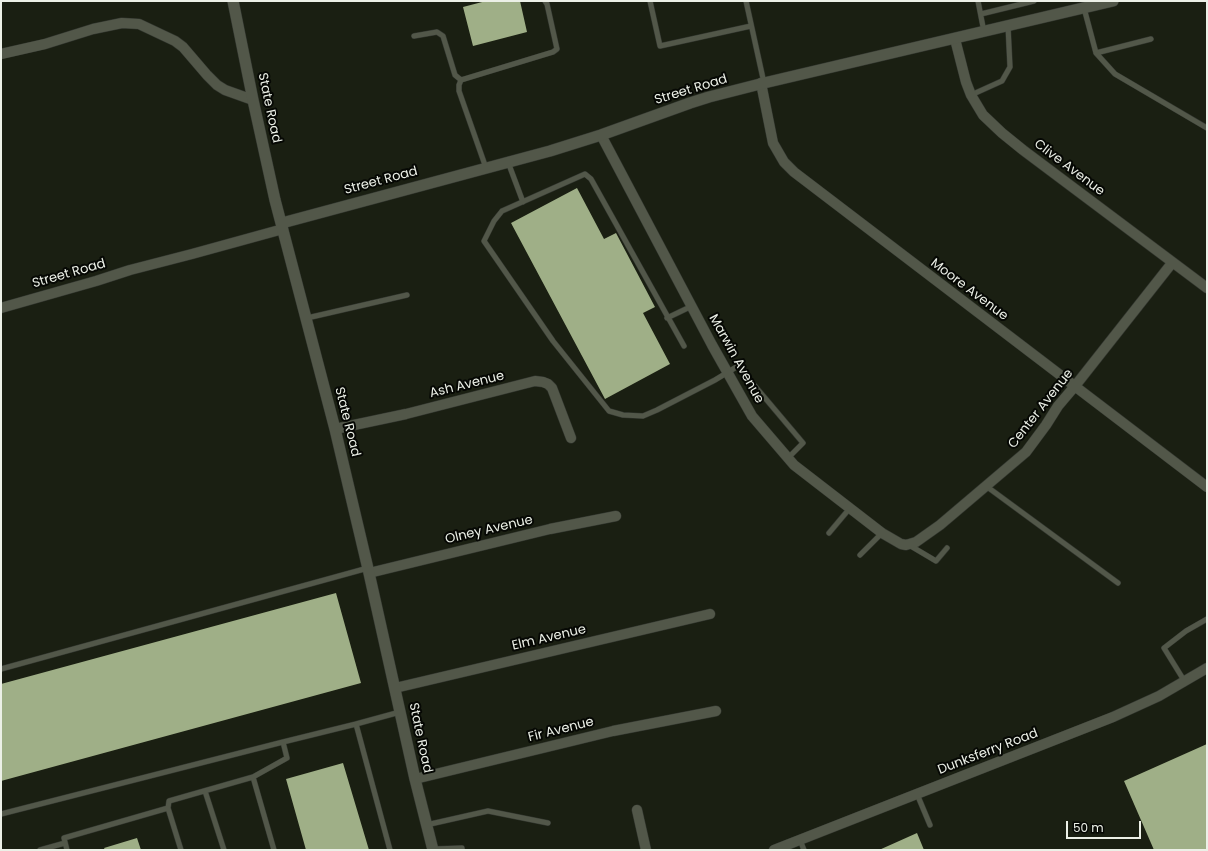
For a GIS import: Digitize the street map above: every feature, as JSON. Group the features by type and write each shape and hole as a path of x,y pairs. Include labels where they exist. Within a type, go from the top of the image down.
{"main road":[{"name":"State Road","path":"233,1 275,200 335,429 369,570 415,779 433,850"},
{"name":"Street Road","path":"283,226 601,135 690,103 762,83 1113,1"}],"street":[{"path":"1,54 45,44 122,23 139,24 163,35 183,47 217,85 225,90 253,100"},
{"name":"Clive Avenue","path":"955,39 966,82 971,95 983,115 1002,133 1207,288"},
{"name":"Moore Avenue","path":"762,83 774,143 780,156 789,167 979,314 1207,487"},
{"name":"Marwin Avenue","path":"601,135 712,345 729,372 752,416 788,458 804,472 882,533 895,541 908,545"},
{"name":"Street Road","path":"1,308 130,270 192,254 283,226"},
{"name":"Center Avenue","path":"908,545 916,542 940,525 1026,452 1058,406 1172,263"},
{"name":"Ash Avenue","path":"335,429 406,414 535,381 548,384 552,388 571,438"},
{"name":"Olney Avenue","path":"369,570 616,516"},
{"name":"Elm Avenue","path":"395,688 710,614"},
{"name":"Dunksferry Road","path":"780,849 1113,717 1159,696 1207,668"},
{"name":"Fir Avenue","path":"415,779 613,731 716,711"},
{"path":"637,810 646,850"}],"lane":[{"path":"461,80 553,52 557,49 547,4 545,1"},
{"path":"650,1 660,46 751,26"},
{"path":"746,1 762,83"},
{"path":"978,1 984,32"},
{"path":"980,14 1034,1"},
{"path":"1084,8 1096,53 1115,74 1207,128"},
{"path":"971,95 1002,80 1010,67 1008,26"},
{"path":"414,36 437,32 443,36 455,75 461,80"},
{"path":"1096,53 1151,39"},
{"path":"461,80 459,85 460,91 486,168"},
{"path":"508,162 523,202"},
{"path":"684,346 590,178 585,174 502,211 494,221 484,241 553,341 609,411 623,415 642,416 657,410 738,366 803,443 788,458"},
{"path":"307,318 407,295"},
{"path":"667,318 692,306"},
{"path":"986,486 1118,582"},
{"path":"828,533 850,508"},
{"path":"860,555 882,533"},
{"path":"908,545 936,561 948,548"},
{"path":"1,670 369,570"},
{"path":"1185,682 1164,648 1186,631 1207,619"},
{"path":"1,814 400,712"},
{"path":"356,724 390,850"},
{"path":"181,850 168,808 169,801 253,777 287,758 283,742"},
{"path":"253,777 274,850"},
{"path":"205,791 224,850"},
{"path":"917,794 930,825"},
{"path":"67,850 64,838 168,808"},
{"path":"426,825 488,812 548,823"},
{"path":"800,840 804,850"},
{"path":"40,850 65,843"},
{"path":"433,850 462,848 462,850"}],"building":[{"path":"486,1 520,1 527,32 473,46 463,7"},
{"path":"577,188 604,239 616,233 655,307 643,313 670,364 605,399 511,223"},
{"path":"336,593 361,683 1,781 1,684"},
{"path":"1207,744 1207,850 1154,850 1124,781"},
{"path":"343,763 369,850 306,850 286,779"},
{"path":"917,833 924,850 879,850"},
{"path":"137,838 141,850 105,850 104,848"}]}
